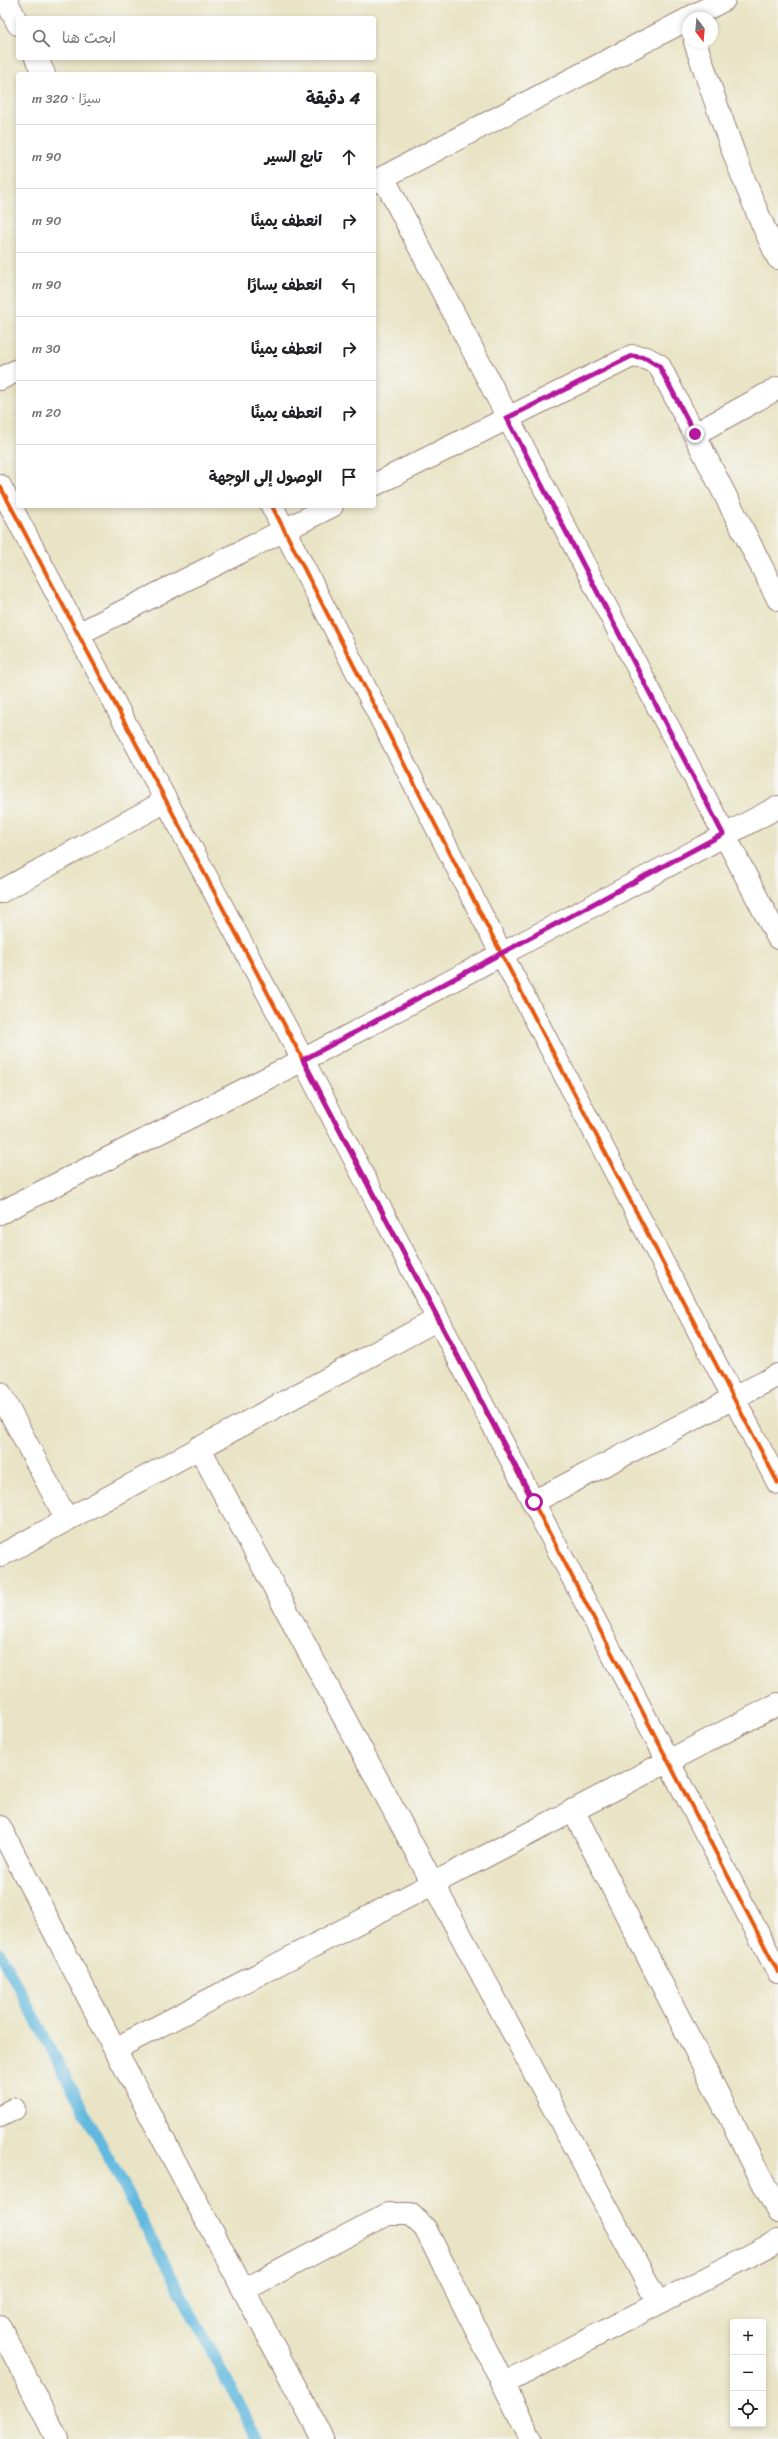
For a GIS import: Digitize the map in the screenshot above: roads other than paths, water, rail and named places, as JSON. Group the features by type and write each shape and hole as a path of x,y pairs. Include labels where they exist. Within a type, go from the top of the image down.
{"street":[{"path":"6,0 16,20"},
{"path":"702,12 724,0"},
{"path":"682,23 379,180 507,418 778,938"},
{"path":"696,48 728,142 759,219 778,258"},
{"path":"37,60 43,72"},
{"path":"376,484 632,356 646,358 659,366 778,598"},
{"path":"0,379 16,371"},
{"path":"695,434 778,388"},
{"path":"0,486 303,1060 778,1972"},
{"path":"273,508 500,953 778,1483"},
{"path":"78,634 328,508"},
{"path":"0,892 166,801"},
{"path":"0,1213 303,1060 500,953 778,806"},
{"path":"0,1556 438,1319"},
{"path":"534,1502 778,1375"},
{"path":"0,1393 67,1520"},
{"path":"199,1448 658,2303"},
{"path":"115,2050 432,1883 778,1704"},
{"path":"573,1810 778,2212"},
{"path":"0,1827 115,2050 323,2439"},
{"path":"244,2290 388,2214 410,2214 425,2228 531,2439"},
{"path":"503,2384 778,2241"},
{"path":"0,2327 58,2439"}],"waterway":[{"path":"0,1953 258,2439"}]}
